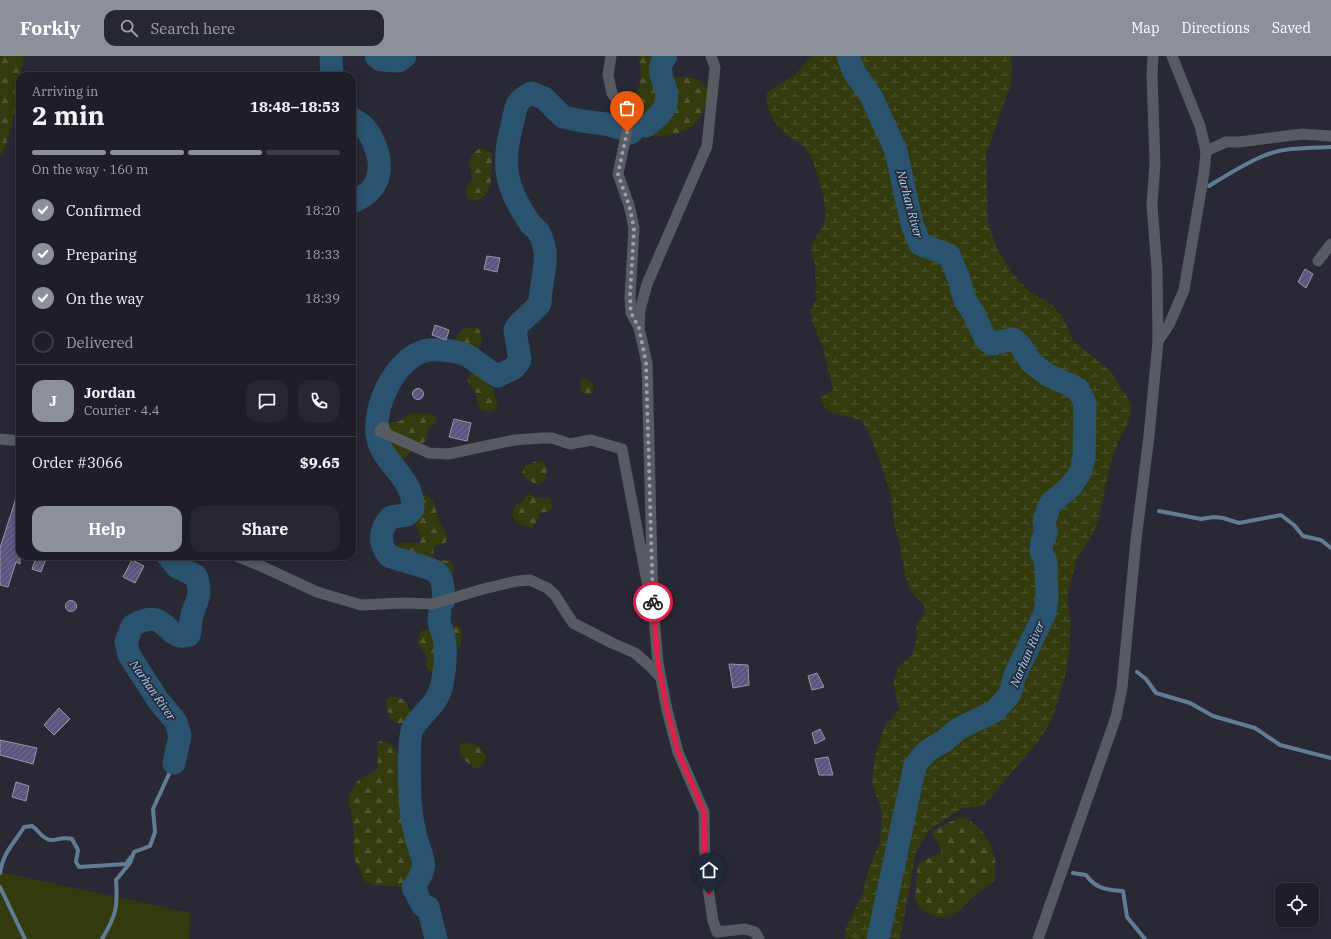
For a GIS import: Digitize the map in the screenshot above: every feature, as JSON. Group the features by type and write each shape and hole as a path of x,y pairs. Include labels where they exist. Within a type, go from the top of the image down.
{"street":[{"path":"612,56 608,75 612,93 623,110 628,126 618,174 629,205 634,228 630,297 631,313 639,328"},
{"path":"711,56 715,67 707,146 647,284 640,310 639,328 646,363 654,606 661,678 678,752 704,812 705,867 713,921 718,936 746,929 755,932 759,939"},
{"path":"1038,939 1116,717 1122,688 1136,540 1149,436 1158,341 1157,269 1152,205 1155,163 1152,74 1153,56"},
{"path":"1158,341 1169,325 1184,290 1204,172 1206,151 1200,126 1172,56"},
{"path":"1206,151 1226,142 1239,142 1302,134 1331,136"},
{"path":"1318,261 1331,244"},
{"path":"384,427 380,431 429,453 448,454 514,440 542,438 552,438 570,444 591,440 622,449 640,549 654,606"},
{"path":"0,439 16,441"},
{"path":"246,560 317,592 360,605 403,603 433,604 483,588 530,580 547,588 555,595 573,623 606,640 635,652 651,666 661,678"}],"green space":[{"path":"0,56 24,56 21,72 16,72 16,103 9,137 0,156"},
{"path":"639,56 656,56 656,67 659,74 674,77 693,78 701,82 707,89 707,102 700,118 694,125 684,131 665,136 653,136 640,128 635,118 633,108 634,97 641,80"},
{"path":"814,56 1012,56 1011,83 986,154 988,222 997,249 1013,274 1030,292 1050,303 1062,316 1073,340 1111,372 1132,405 1128,424 1112,458 1097,525 1077,558 1067,598 1071,624 1069,654 1064,680 1052,720 1037,743 983,806 962,808 929,830 916,852 900,939 845,939 846,928 862,895 869,869 880,841 882,812 872,782 876,752 885,725 899,710 893,681 898,668 913,654 917,634 916,626 924,614 925,607 913,594 907,581 893,515 891,497 881,464 868,431 857,419 828,411 823,405 821,397 833,391 823,347 812,322 810,311 816,301 815,264 810,247 825,220 823,193 808,153 804,147 784,133 772,117 767,105 767,92 796,74 802,66"},
{"path":"480,148 487,150 492,155 491,183 486,195 475,201 468,199 465,190 472,180 470,162 472,155"},
{"path":"474,327 479,329 482,343 477,350 473,352 456,344 456,340 460,331 466,328"},
{"path":"491,365 494,367 492,386 498,406 491,412 488,412 481,410 478,405 475,392 468,381 473,371 483,366"},
{"path":"585,379 590,381 594,387 591,394 581,393 580,380"},
{"path":"410,413 429,413 436,417 437,422 428,429 427,439 423,443 414,444 407,457 400,461 388,453 380,431 386,423 400,421"},
{"path":"539,460 544,462 547,471 544,481 537,485 524,477 522,473 525,466"},
{"path":"417,490 430,498 434,503 438,519 446,533 447,539 445,543 436,545 433,549 434,556 438,560 451,561 453,565 453,574 436,577 419,576 404,569 394,555 395,547 401,543 419,543 421,538 404,497 407,492"},
{"path":"528,494 538,498 550,498 552,508 550,511 539,513 536,524 531,528 517,523 512,515 515,505 523,501"},
{"path":"450,625 458,626 462,631 461,645 456,649 441,650 441,665 439,669 430,671 425,666 427,657 417,642 421,631"},
{"path":"390,697 405,700 411,714 404,723 399,724 390,718 385,701"},
{"path":"380,741 386,741 393,746 404,761 408,770 412,789 412,807 406,840 426,851 420,883 413,888 373,885 365,882 354,858 353,825 348,799 350,792 359,779 373,772 378,767 377,745"},
{"path":"465,743 478,746 485,753 484,762 481,766 475,769 460,756 460,745"},
{"path":"964,817 980,829 990,843 995,861 994,881 980,891 954,915 943,918 931,915 921,910 915,899 918,863 942,852 933,835 933,832 948,823"},
{"path":"0,872 191,913 189,939 0,939"}],"building":[{"path":"487,256 500,258 497,272 484,269"},
{"path":"1305,269 1313,274 1306,288 1298,282"},
{"path":"435,325 449,330 446,340 432,335"},
{"path":"416,389 420,389 422,390 422,398 416,399 413,396 413,392"},
{"path":"454,419 471,423 467,441 449,437"},
{"path":"16,498 16,560 20,560 20,564 16,562 8,587 0,585 0,548"},
{"path":"35,560 45,561 41,572 32,569"},
{"path":"132,560 144,566 135,583 123,577"},
{"path":"69,601 73,601 75,602 75,610 69,611 66,608 66,604"},
{"path":"729,664 748,665 749,685 733,688"},
{"path":"817,673 824,687 812,690 808,676"},
{"path":"59,708 70,719 54,735 44,725"},
{"path":"820,729 825,739 815,744 812,733"},
{"path":"0,740 37,748 33,764 0,755"},
{"path":"828,757 833,775 819,775 815,759"},
{"path":"16,782 29,786 26,801 12,797"}],"waterway":[{"name":"Narhan River","path":"331,56 332,72"},
{"name":"Narhan River","path":"376,56 381,60 399,61 405,56"},
{"name":"Narhan River","path":"633,130 631,133 638,125 646,126 659,115 665,105 667,97 661,73 661,65 666,56"},
{"name":"Narhan River","path":"848,56 854,72 871,96 896,151 912,224 920,244 949,255 958,276 965,300 974,314 986,340 993,344 1013,339 1021,346 1031,362 1046,374 1078,389 1085,403 1084,457 1081,471 1071,486 1050,504 1044,521 1046,533 1042,541 1041,551 1046,563 1047,597 1045,613 1015,675 1010,694 995,711 958,729 944,741 927,751 915,765 878,939"},
{"name":"Narhan River","path":"444,600 442,581 436,572 431,569 389,556 383,546 381,536 382,532 391,517 407,515 413,509 410,490 401,475 384,454 380,446 377,433 377,418 381,403 395,374 405,362 417,354 429,350 461,353 470,357 487,370 498,376 514,368 520,360 515,330 516,327 540,303 545,249 538,231 529,222 515,198 508,176 506,164 507,153 515,110 518,103 531,93 544,98 563,117 606,124 623,129"},
{"name":"Narhan River","path":"356,121 367,131 377,151 379,160 378,177 375,185 362,197 356,200"},
{"path":"1209,186 1249,163 1271,153 1297,148 1331,147"},
{"path":"1159,511 1201,519 1214,517 1223,518 1239,523 1281,515 1294,525 1303,536 1321,540 1331,548"},
{"name":"Narhan River","path":"171,560 177,567 196,576 198,584 199,595 192,614 189,635 181,636 175,634 160,622 153,619 144,620 132,626 126,642 129,655 158,700 176,722 180,736 174,763"},
{"name":"Narhan River","path":"436,939 428,907 423,906 413,888 422,874 424,863 416,838 412,815 410,801 409,762 410,740 414,726 434,702 438,696 442,684 445,667 445,649 444,638 439,623 440,612"},
{"path":"1137,672 1146,679 1156,693 1190,703 1213,716 1255,728 1280,745 1331,758"},
{"name":"Narhan River","path":"102,939 115,911 117,897 116,880 130,863 134,852 150,846 155,832 153,809 174,763"},
{"name":"Narhan River","path":"0,873 6,854 24,827 32,826 44,838 50,840 65,838 72,839 78,850 76,862 79,867 126,864 131,857"},
{"path":"1073,873 1086,875 1090,880 1102,888 1123,891 1127,917 1145,939"},
{"name":"Narhan River","path":"0,887 25,939"}],"way so far":[{"path":"627,132 618,174 624,188 634,228 630,297 631,313 639,328 646,363 653,602"}],"route":[{"path":"653,602 658,663 667,710 678,752 704,812 705,867 709,894"}]}
